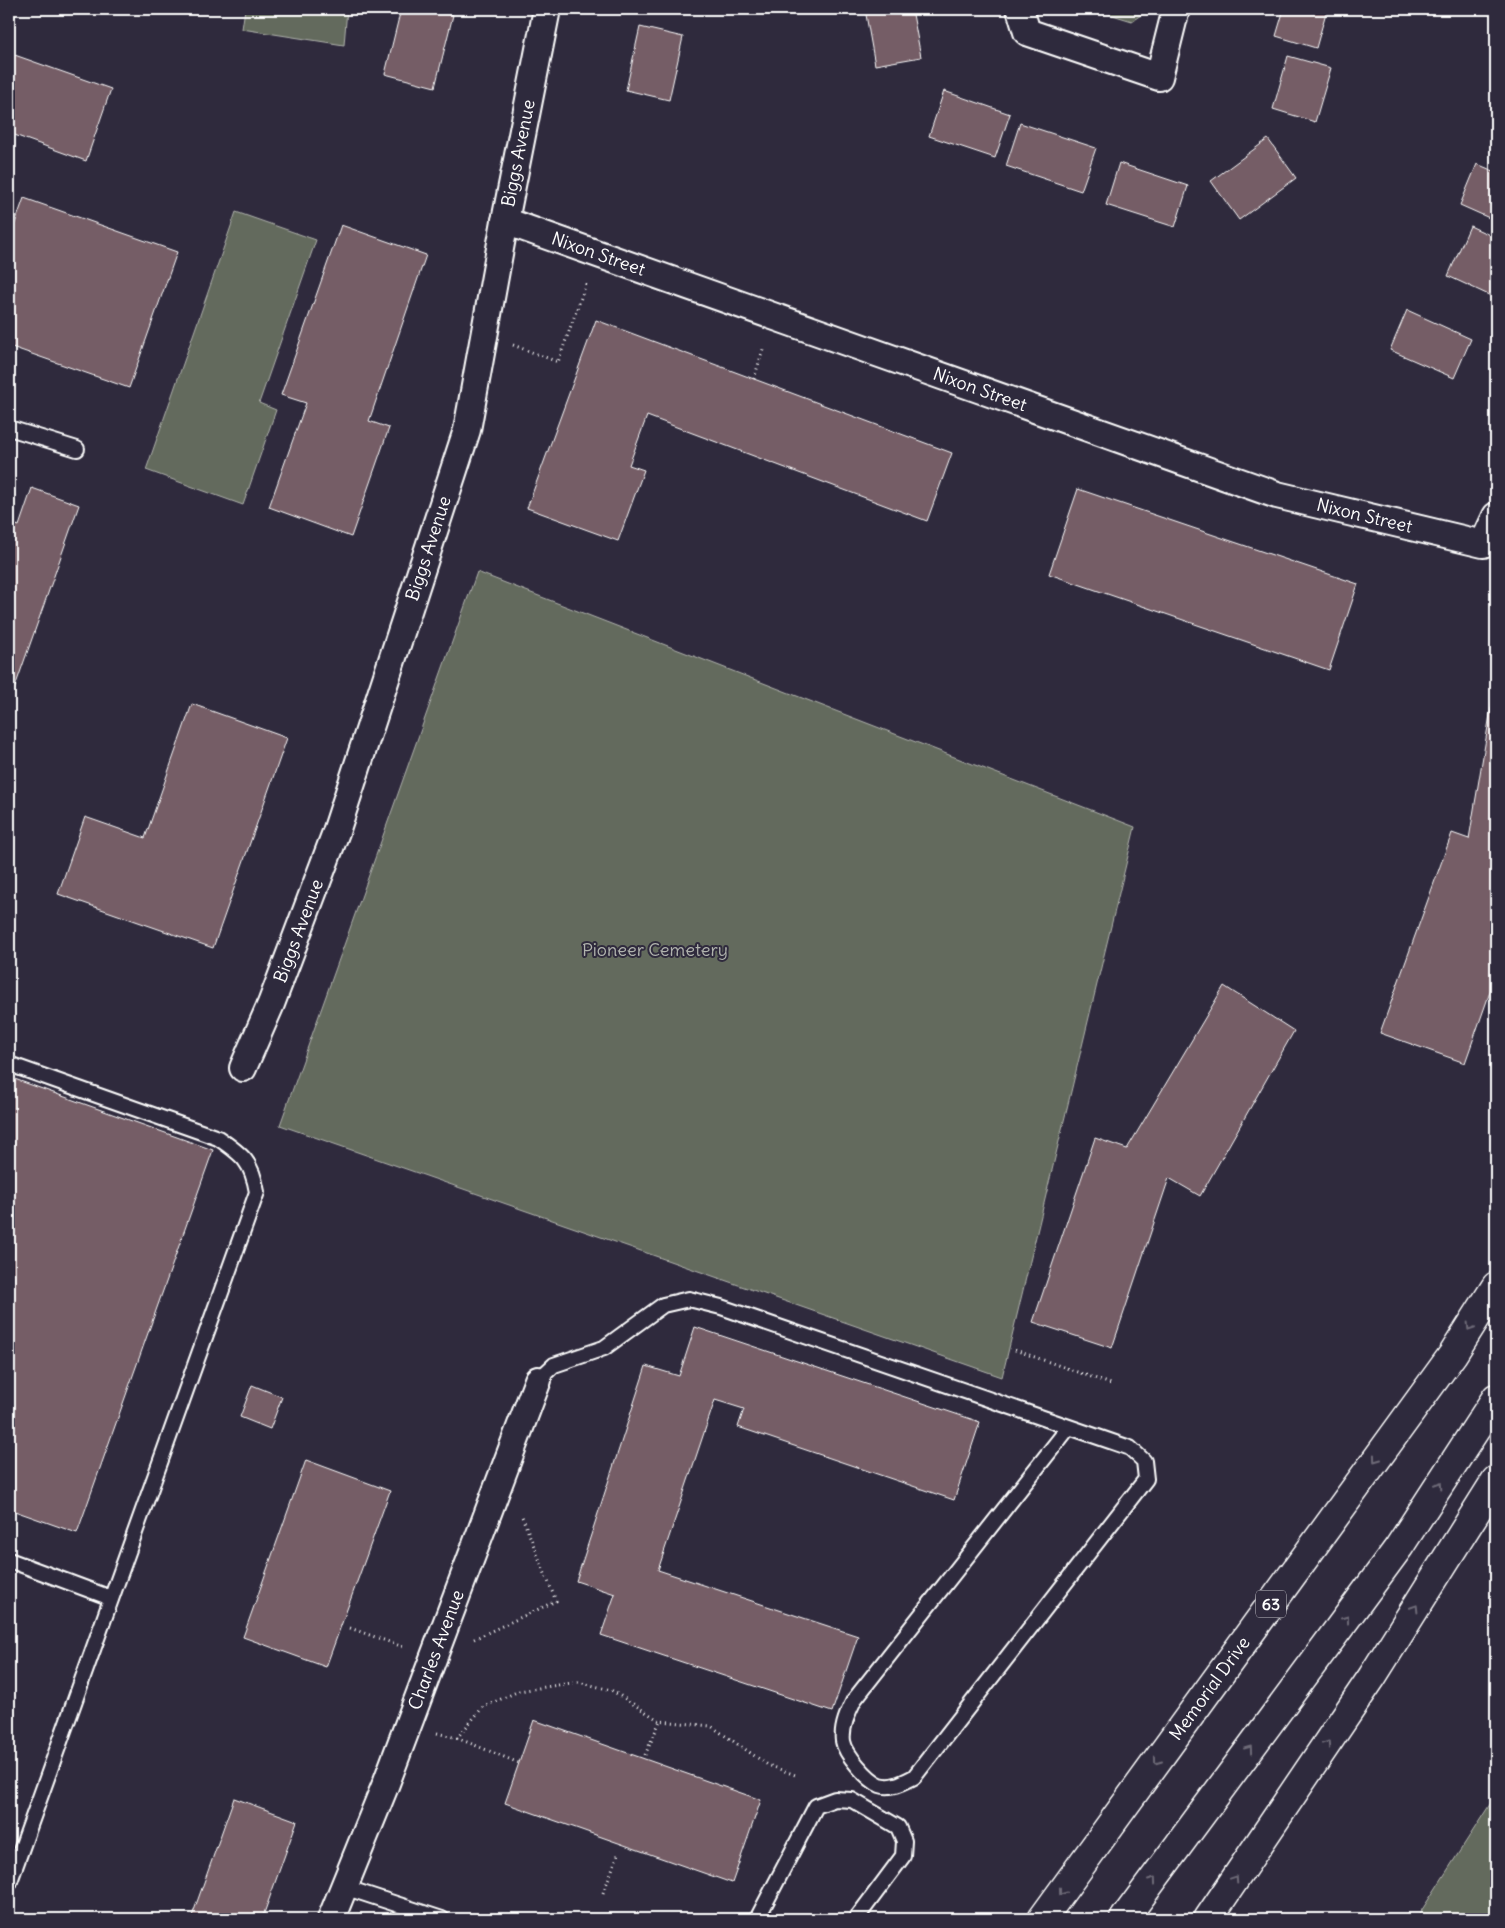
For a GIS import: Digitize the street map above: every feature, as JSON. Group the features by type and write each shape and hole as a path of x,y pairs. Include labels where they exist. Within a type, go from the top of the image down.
{"highway":[{"name":"Memorial Drive","path":"1042,1919 1453,1354 1496,1286"},
{"path":"1124,1919 1399,1547 1496,1398"},
{"path":"1208,1919 1372,1677 1496,1480"}],"street":[{"name":"Biggs Avenue","path":"242,1068 271,1004 339,823 467,430 504,222 547,9"},
{"path":"1020,9 1027,32 1159,77 1176,9"},
{"name":"Nixon Street","path":"504,222 1277,495 1483,544 1496,516"},
{"name":"Charles Avenue","path":"331,1919 434,1658 538,1380"}],"lane":[{"path":"9,428 77,449"},
{"path":"9,1064 218,1138 241,1154 253,1171 257,1192 9,1884"},
{"path":"538,1380 554,1365 604,1348 663,1305 689,1299 721,1307 1130,1448 1144,1461 1146,1479 914,1777 895,1786 880,1784 849,1758 843,1740 846,1716 854,1700 1069,1427"},
{"path":"9,1560 111,1598"},
{"path":"757,1919 816,1806 836,1799 852,1800 898,1827 904,1841 903,1856 856,1919"},
{"path":"344,1887 442,1919"}],"path":[{"path":"484,334 558,362 597,254"},
{"path":"1015,1350 1111,1384"},
{"path":"350,1628 434,1658 556,1600 503,1471"},
{"path":"457,1738 484,1707 492,1703 519,1691 578,1682 610,1690 660,1721 711,1726 768,1765 798,1776"},
{"path":"645,1755 660,1721"},
{"path":"408,1725 457,1738 519,1764"},
{"path":"603,1893 619,1852"}],"green space":[{"path":"245,9 347,9 344,45 242,29"},
{"path":"1093,9 1150,9 1132,21"},
{"path":"236,212 316,240 259,403 276,410 243,505 146,470"},
{"name":"Pioneer Cemetery","path":"477,572 1135,827 1002,1377 280,1125"},
{"path":"1496,1795 1496,1919 1416,1919"}],"building":[{"path":"401,9 428,9 453,15 435,87 385,74"},
{"path":"865,9 912,9 921,57 875,65"},
{"path":"1284,9 1327,9 1316,48 1276,36"},
{"path":"640,27 683,37 669,100 626,90"},
{"path":"9,53 111,89 86,161 9,133"},
{"path":"1288,56 1331,68 1315,122 1273,109"},
{"path":"944,91 1010,114 995,158 929,136"},
{"path":"1020,123 1096,148 1081,191 1006,166"},
{"path":"1268,139 1296,178 1239,220 1211,181"},
{"path":"1119,163 1188,186 1175,227 1106,205"},
{"path":"1477,164 1496,172 1496,221 1460,205"},
{"path":"24,198 177,252 129,388 9,346 9,240"},
{"path":"341,225 426,255 369,421 389,428 351,537 269,507 306,403 281,395"},
{"path":"1470,226 1496,238 1496,285 1491,296 1448,276"},
{"path":"1407,310 1471,339 1454,378 1390,350"},
{"path":"596,320 952,453 927,521 647,416 629,465 644,470 618,541 527,508"},
{"path":"32,488 79,505 9,704 9,522 19,526"},
{"path":"1078,489 1358,584 1329,670 1049,574"},
{"path":"1493,697 1496,698 1496,975 1465,1063 1380,1033 1452,833 1469,839"},
{"path":"192,704 287,738 213,948 58,894 85,817 145,838"},
{"path":"1224,986 1294,1031 1200,1196 1169,1178 1112,1348 1033,1322 1095,1138 1127,1149"},
{"path":"9,1077 213,1150 77,1533 9,1509"},
{"path":"695,1327 980,1422 954,1500 738,1427 744,1409 715,1400 658,1570 858,1636 832,1712 601,1635 615,1594 576,1581 646,1366 679,1376"},
{"path":"252,1385 282,1397 270,1429 240,1417"},
{"path":"306,1460 390,1491 326,1667 243,1637"},
{"path":"534,1720 761,1800 732,1883 505,1803"},
{"path":"234,1798 297,1821 262,1919 191,1919"}]}
